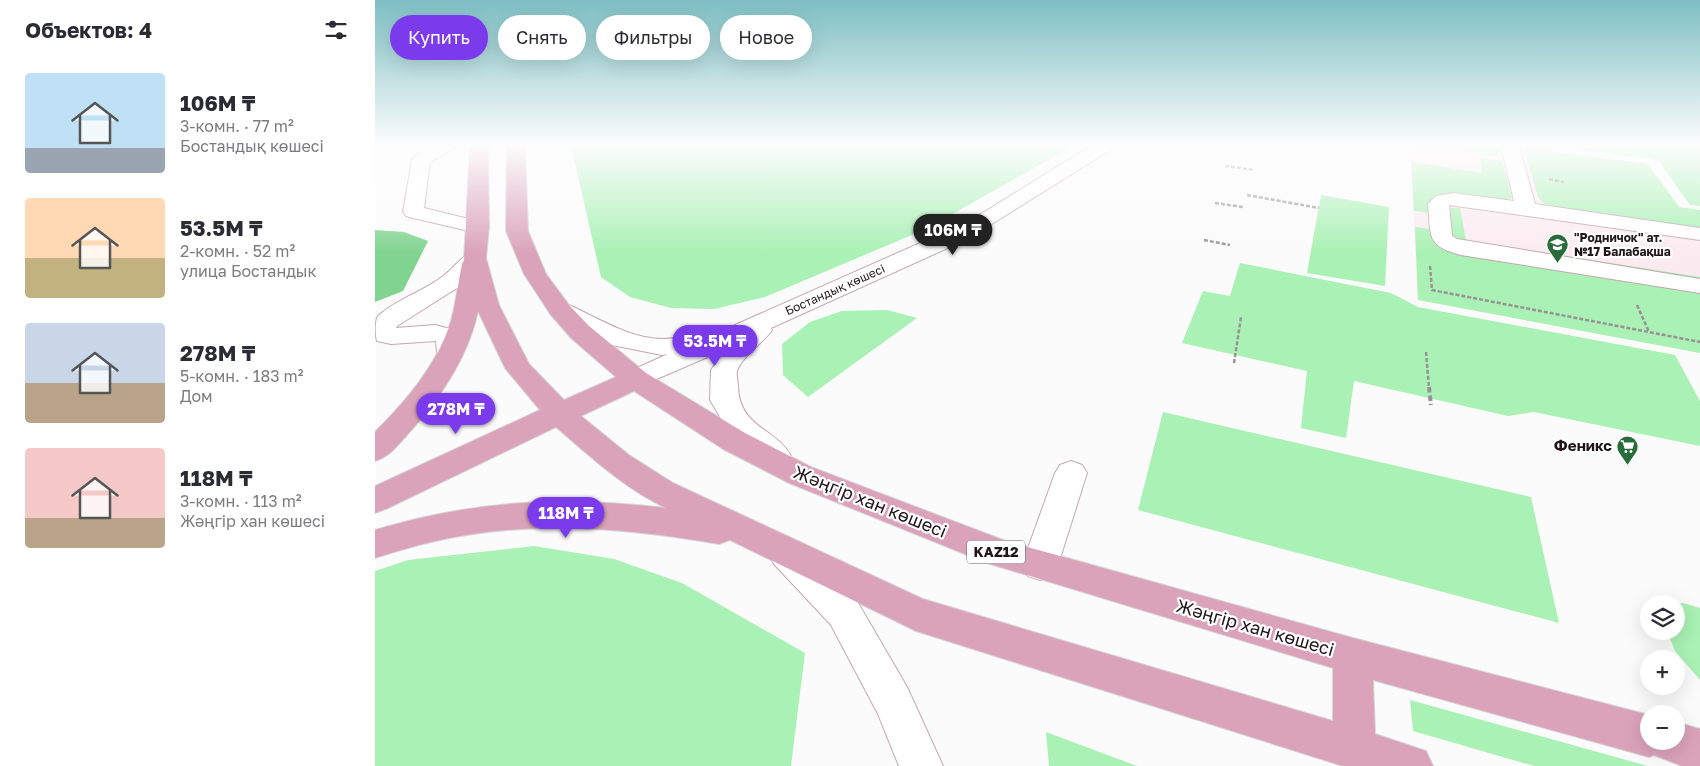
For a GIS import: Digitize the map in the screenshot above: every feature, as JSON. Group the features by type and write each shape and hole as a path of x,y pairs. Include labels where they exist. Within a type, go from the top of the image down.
{"main road":[{"path":"375,450 407,418 444,365 462,322 477,242 478,182"},
{"name":"Жәңгір хан көшесі","path":"516,182 517,231 535,274 561,310 580,332 636,379 734,441 800,475 999,553 1353,656 1640,734"},
{"path":"477,242 487,305 518,368 560,414 618,463 662,492 916,614 1411,766"},
{"path":"375,500 412,481 636,379"},
{"path":"375,544 449,524 511,515 622,516 675,522 768,543"},
{"path":"1353,656 1354,749"},
{"path":"1685,746 1700,750"}],"street":[{"path":"418,182 413,212 477,242 466,270 450,283 394,315 383,326 383,330 391,336 431,333 444,335 449,337 449,352"},
{"name":"Бостандық көшесі","path":"777,317 953,237 989,218 1047,182"},
{"path":"1519,182 1526,209"},
{"path":"1700,234 1454,200 1443,200 1438,204 1442,238 1449,244 1461,248 1700,286"},
{"path":"561,310 621,340 662,347 707,341 777,317"},
{"path":"636,379 777,317"},
{"path":"777,317 747,339 724,370 724,400 744,432 800,475"},
{"path":"1040,565 1071,473"},
{"path":"768,543 844,613 893,701 921,766"}],"path":[{"path":"1247,195 1319,208"},
{"path":"1215,203 1243,207"},
{"path":"1204,240 1231,245"},
{"path":"1449,244 1429,258 1432,290 1700,342"},
{"path":"1234,363 1241,317"},
{"path":"1426,352 1431,405"}],"shaded area":[{"name":"\"Родничок\" ат. №17 Балабақша","path":"1412,182 1661,182 1679,207 1700,210 1700,353 1418,300"}],"green space":[{"path":"579,182 1010,182 926,229 765,297 714,309 671,308 630,297 601,277"},
{"path":"1412,182 1508,182 1512,198 1505,200 1447,193 1438,195 1430,200 1429,213 1414,211"},
{"path":"1534,182 1661,182 1679,207 1700,210 1700,229 1556,207 1544,204 1538,197"},
{"path":"1673,182 1700,182 1700,206 1690,205"},
{"path":"1321,195 1389,207 1385,286 1307,273"},
{"path":"1460,208 1466,240 1700,277 1700,283 1452,240 1446,209"},
{"path":"1415,227 1430,229 1434,243 1449,250 1700,291 1700,353 1418,300"},
{"path":"375,230 404,232 428,241 403,291 375,302"},
{"path":"1240,263 1391,293 1418,307 1675,355 1700,401 1700,446 1534,412 1508,416 1354,381 1346,438 1301,428 1307,371 1182,343 1203,291 1230,296"},
{"path":"887,310 917,318 808,397 783,375 782,344 810,322 842,311"},
{"path":"1163,412 1531,497 1559,623 1138,510"},
{"path":"534,546 614,559 682,583 805,653 791,766 375,766 375,571 408,560"},
{"path":"1685,604 1700,608 1700,680 1685,663 1685,650 1675,650 1671,640 1685,640"},
{"path":"1410,700 1648,766 1534,766 1413,731"},
{"path":"1046,732 1137,766 1049,766"}],"place":[{"name":"\"Родничок\" ат. №17 Балабақша","path":"1558,264"},
{"name":"Феникс","path":"1628,465"}]}
